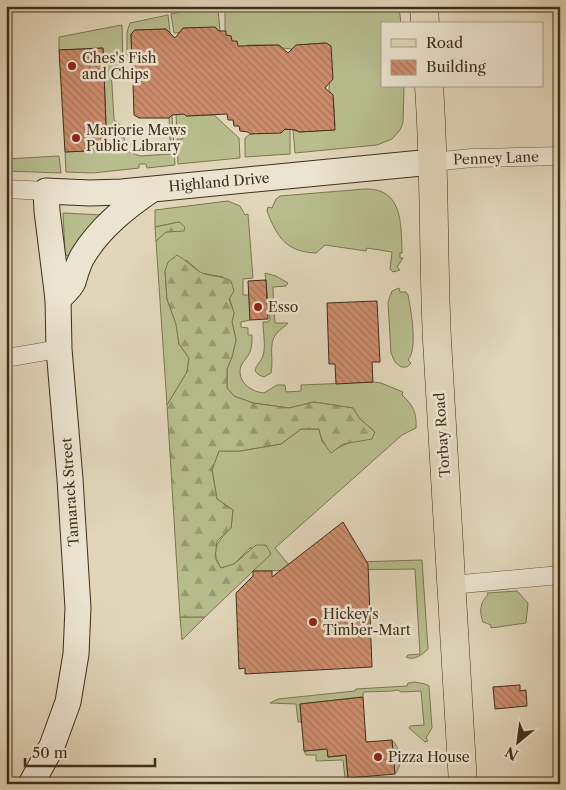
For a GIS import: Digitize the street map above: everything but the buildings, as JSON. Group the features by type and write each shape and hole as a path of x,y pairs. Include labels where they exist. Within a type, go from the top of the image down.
{"main road":[{"path":"424,6 425,22"},
{"name":"Torbay Road","path":"429,88 434,276 462,784"}],"street":[{"name":"Penney Lane","path":"432,162 472,158 560,156"},
{"name":"Highland Drive","path":"6,189 90,193 256,180 432,162"},
{"path":"58,299 72,284 78,265 98,235 118,215 154,188"},
{"name":"Tamarack Street","path":"31,784 52,746 68,702 76,654 78,608 59,349 58,299 46,191"},
{"path":"6,358 59,349"},
{"path":"451,585 560,575"}],"green space":[{"path":"209,6 218,6 220,31 174,33 171,14"},
{"path":"225,6 399,6 401,22 381,22 381,88 404,88 403,123 400,130 392,139 377,145 295,153 293,130 299,132 331,130 335,126 333,95 329,91 330,46 326,43 296,45 292,49 282,48 278,45 247,45 244,49 238,49 231,36 226,35"},
{"path":"168,15 170,33 166,29 135,30 131,34 132,55 127,55 127,32 130,23"},
{"path":"122,25 123,67 111,68 114,120 119,124 129,152 140,156 171,154 169,118 172,115 175,165 147,168 146,164 139,164 139,168 93,173 66,172 65,152 107,150 103,48 59,50 59,37"},
{"path":"176,114 184,114 186,116 214,115 239,138 240,158 178,164 177,139 183,139 182,136 177,136"},
{"path":"290,129 290,154 245,157 245,138 250,134"},
{"path":"59,156 61,173 6,171 6,159"},
{"path":"365,189 377,190 387,194 397,210 401,231 402,253 400,253 400,258 403,258 397,267 400,270 393,272 390,269 392,252 367,248 366,251 325,245 316,253 297,250 279,235 267,211 268,207 272,208 276,199 280,196"},
{"path":"228,201 240,206 245,215 248,214 253,278 243,279 243,295 249,295 250,320 241,322 241,327 248,328 248,335 252,335 252,342 250,352 240,371 246,385 264,393 277,385 285,385 286,392 301,391 301,385 381,383 403,392 402,395 414,410 416,428 402,435 275,548 288,564 422,560 428,649 418,657 406,657 408,655 420,654 415,569 253,571 251,547 234,564 221,568 218,562 216,556 217,546 231,528 233,510 217,499 212,470 219,451 240,451 281,444 301,429 319,429 322,441 331,452 375,432 360,419 353,408 314,402 289,408 253,403 234,396 227,388 227,369 236,340 232,322 234,313 223,277 201,273 186,260 165,271 167,299 176,324 179,344 189,358 187,372 167,405 156,241 166,232 184,230 179,222 155,227 155,210"},
{"path":"63,213 103,215 70,257 65,252"},
{"path":"179,222 185,227 184,231 166,232 156,241 155,227"},
{"path":"177,255 200,272 231,281 234,291 229,299 234,313 232,322 236,340 227,369 227,388 234,396 253,403 289,408 314,402 353,408 360,419 375,432 372,439 343,444 331,453 322,441 319,429 301,429 281,444 240,451 219,451 212,470 217,499 233,510 231,528 217,541 215,558 221,568 234,564 256,545 266,545 271,554 205,617 180,617 167,405 187,372 189,358 179,344 176,324 167,299 165,271 168,262"},
{"path":"265,273 276,276 288,283 286,286 273,287 273,292 275,323 288,323 278,332 272,342 271,373 264,377 255,371 264,352 263,322 268,322 270,319"},
{"path":"399,288 400,292 406,292 408,295 412,319 413,347 408,360 411,363 407,367 401,367 395,362 391,353 388,302 392,291"},
{"path":"517,591 528,603 526,623 491,628 491,625 483,622 481,607 488,595 487,593"},
{"path":"180,617 205,617 182,640"},
{"path":"415,682 429,686 432,728 426,738 428,741 425,742 409,728 410,726 424,725 421,691 365,692 363,697 300,704 301,722 298,722 296,704 270,703 278,699 355,691 356,689 407,686 408,683"},
{"path":"392,740 398,748 400,756 400,765 395,774"},
{"path":"345,747 348,778 345,778 343,760 316,761 316,755 306,755 304,751 327,749 328,757 343,756"}],"place":[{"name":"Ches's Fish and Chips","path":"72,66"},
{"name":"Marjorie Mews Public Library","path":"76,138"},
{"name":"Esso","path":"258,307"},
{"name":"Hickey's Timber-Mart","path":"313,622"},
{"name":"Pizza House","path":"378,757"}]}
